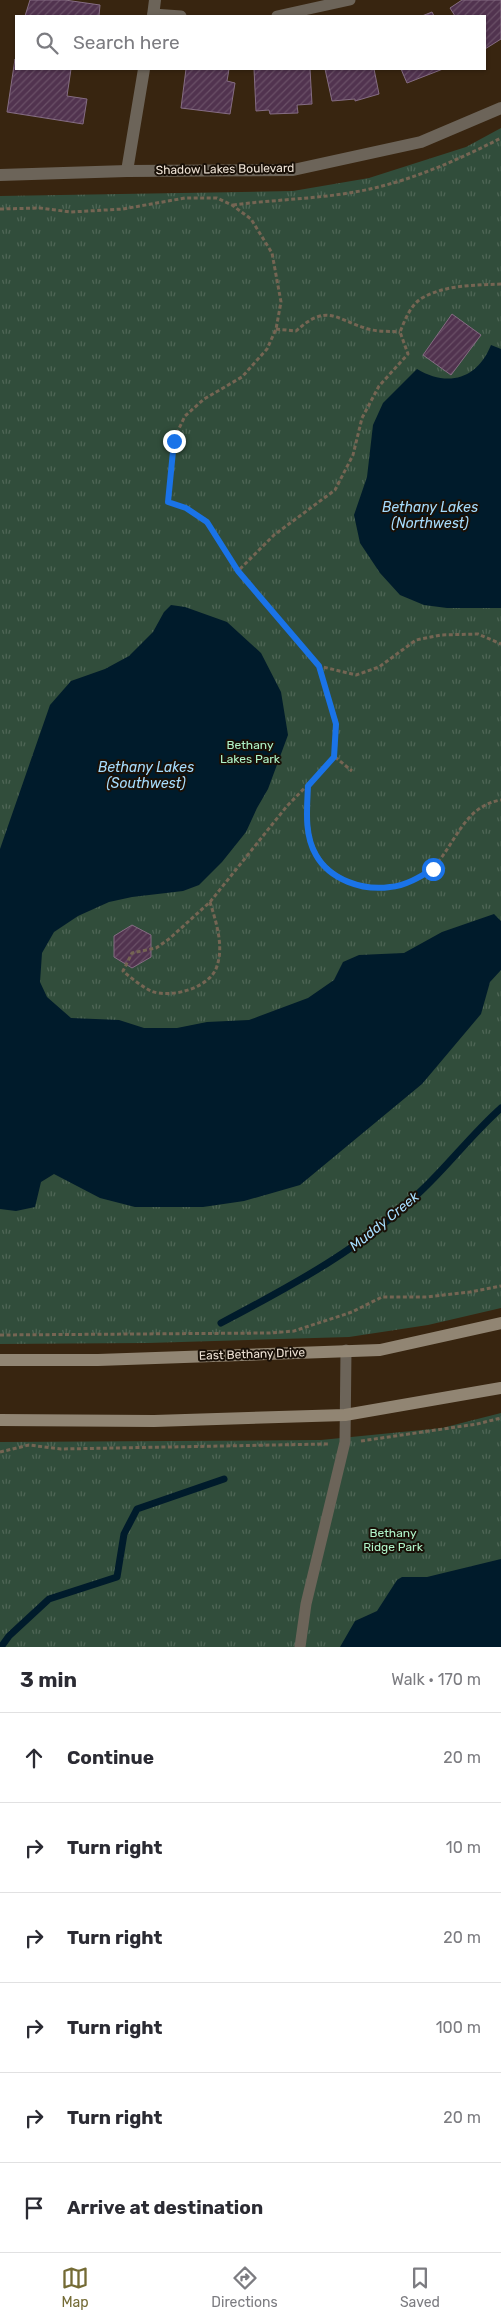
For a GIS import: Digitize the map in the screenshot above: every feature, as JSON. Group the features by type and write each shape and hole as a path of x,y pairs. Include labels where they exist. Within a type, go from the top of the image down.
{"main road":[{"name":"East Bethany Drive","path":"0,1360 98,1360 380,1350 501,1323"},
{"path":"0,1420 154,1421 345,1415 501,1388"}],"street":[{"path":"153,15 155,0"},
{"path":"127,171 144,70"},
{"name":"Shadow Lakes Boulevard","path":"0,175 127,171 293,170 421,142 501,108"}],"lane":[{"path":"282,15 350,0"},
{"path":"300,1647 306,1604 345,1442 346,1350"}],"path":[{"path":"232,205 316,197 370,189 446,165 501,138"},
{"path":"0,209 40,208 72,212 106,210 193,198 217,198 232,205 251,219 272,253 281,302 276,329 267,349 242,378 204,399 185,416 174,441 168,502 186,508 207,522 238,571 319,666 336,724 334,757 287,806 210,902 169,939 156,948 132,953 123,971 152,992 179,994 204,982 217,968 219,947 217,926 210,902"},
{"path":"238,571 274,534 335,490 353,455 362,418 378,386 408,354 400,332 407,314 422,297 458,287 501,284"},
{"path":"276,329 296,331 310,318 329,314 370,330 400,332"},
{"path":"319,666 356,675 380,667 416,640 441,636 478,634 501,644"},
{"path":"334,757 352,771"},
{"path":"308,786 307,826 316,855 332,873 356,886 390,888 418,878 433,869 462,824 476,810 491,802 501,800"},
{"path":"0,1335 270,1333 294,1331 352,1312 382,1298 427,1297 501,1286"},
{"path":"0,1452 29,1445 61,1449 313,1445 428,1432 501,1418"}],"green space":[{"name":"Bethany Lakes Park","path":"501,128 501,1308 428,1325 349,1337 148,1343 0,1344 0,196 293,191 369,178 466,147"},
{"name":"Bethany Ridge Park","path":"501,1413 501,1647 0,1647 0,1442 321,1440 442,1428"}],"water":[{"name":"Bethany Lakes (Northwest)","path":"491,345 501,349 501,608 447,608 424,605 400,595 380,573 360,543 354,515 367,477 373,425 383,403 417,369 439,378 450,379 460,377 478,366"},
{"name":"Bethany Lakes (Southwest)","path":"171,605 185,607 227,622 261,653 281,692 288,735 268,789 246,832 222,862 199,885 183,891 132,897 109,902 78,916 54,932 42,953 40,982 47,997 71,1018 119,1020 144,1028 177,1028 207,1022 249,1020 308,998 334,980 343,962 359,955 404,953 442,932 494,914 501,921 501,970 490,982 481,1014 422,1084 300,1185 244,1201 203,1207 135,1207 100,1198 54,1174 41,1182 35,1207 16,1211 0,1209 0,849 50,705 71,681 105,669 129,656 153,632 164,612"},
{"path":"501,1559 501,1647 340,1647 355,1621 377,1611 397,1580 402,1577 427,1577"}],"building":[{"path":"30,0 65,0 100,5 99,15 25,15"},
{"path":"462,0 501,0 501,39 486,48 486,15 454,15 450,8"},
{"path":"15,59 15,70 71,70 67,96 87,99 83,124 7,112"},
{"path":"186,70 229,70 227,81 235,83 230,114 181,108"},
{"path":"254,70 310,70 312,104 297,105 298,113 270,114 269,110 256,111"},
{"path":"325,70 374,70 379,94 355,101 355,99 332,101"},
{"path":"401,70 440,70 407,83"},
{"path":"452,314 481,335 451,375 423,355"},
{"path":"132,925 151,935 151,957 132,968 114,957 114,936"}],"waterway":[{"name":"Muddy Creek","path":"221,1323 302,1279 378,1228 424,1188 501,1108"},
{"name":"Muddy Creek","path":"1,1647 9,1636 49,1599 117,1577 124,1534 137,1509 224,1479"}],"route":[{"path":"174,441 168,502 186,508 207,522 238,571 319,666 336,724 334,757 308,786 307,826 316,855 332,873 356,886 390,888 418,878 433,869"}]}
